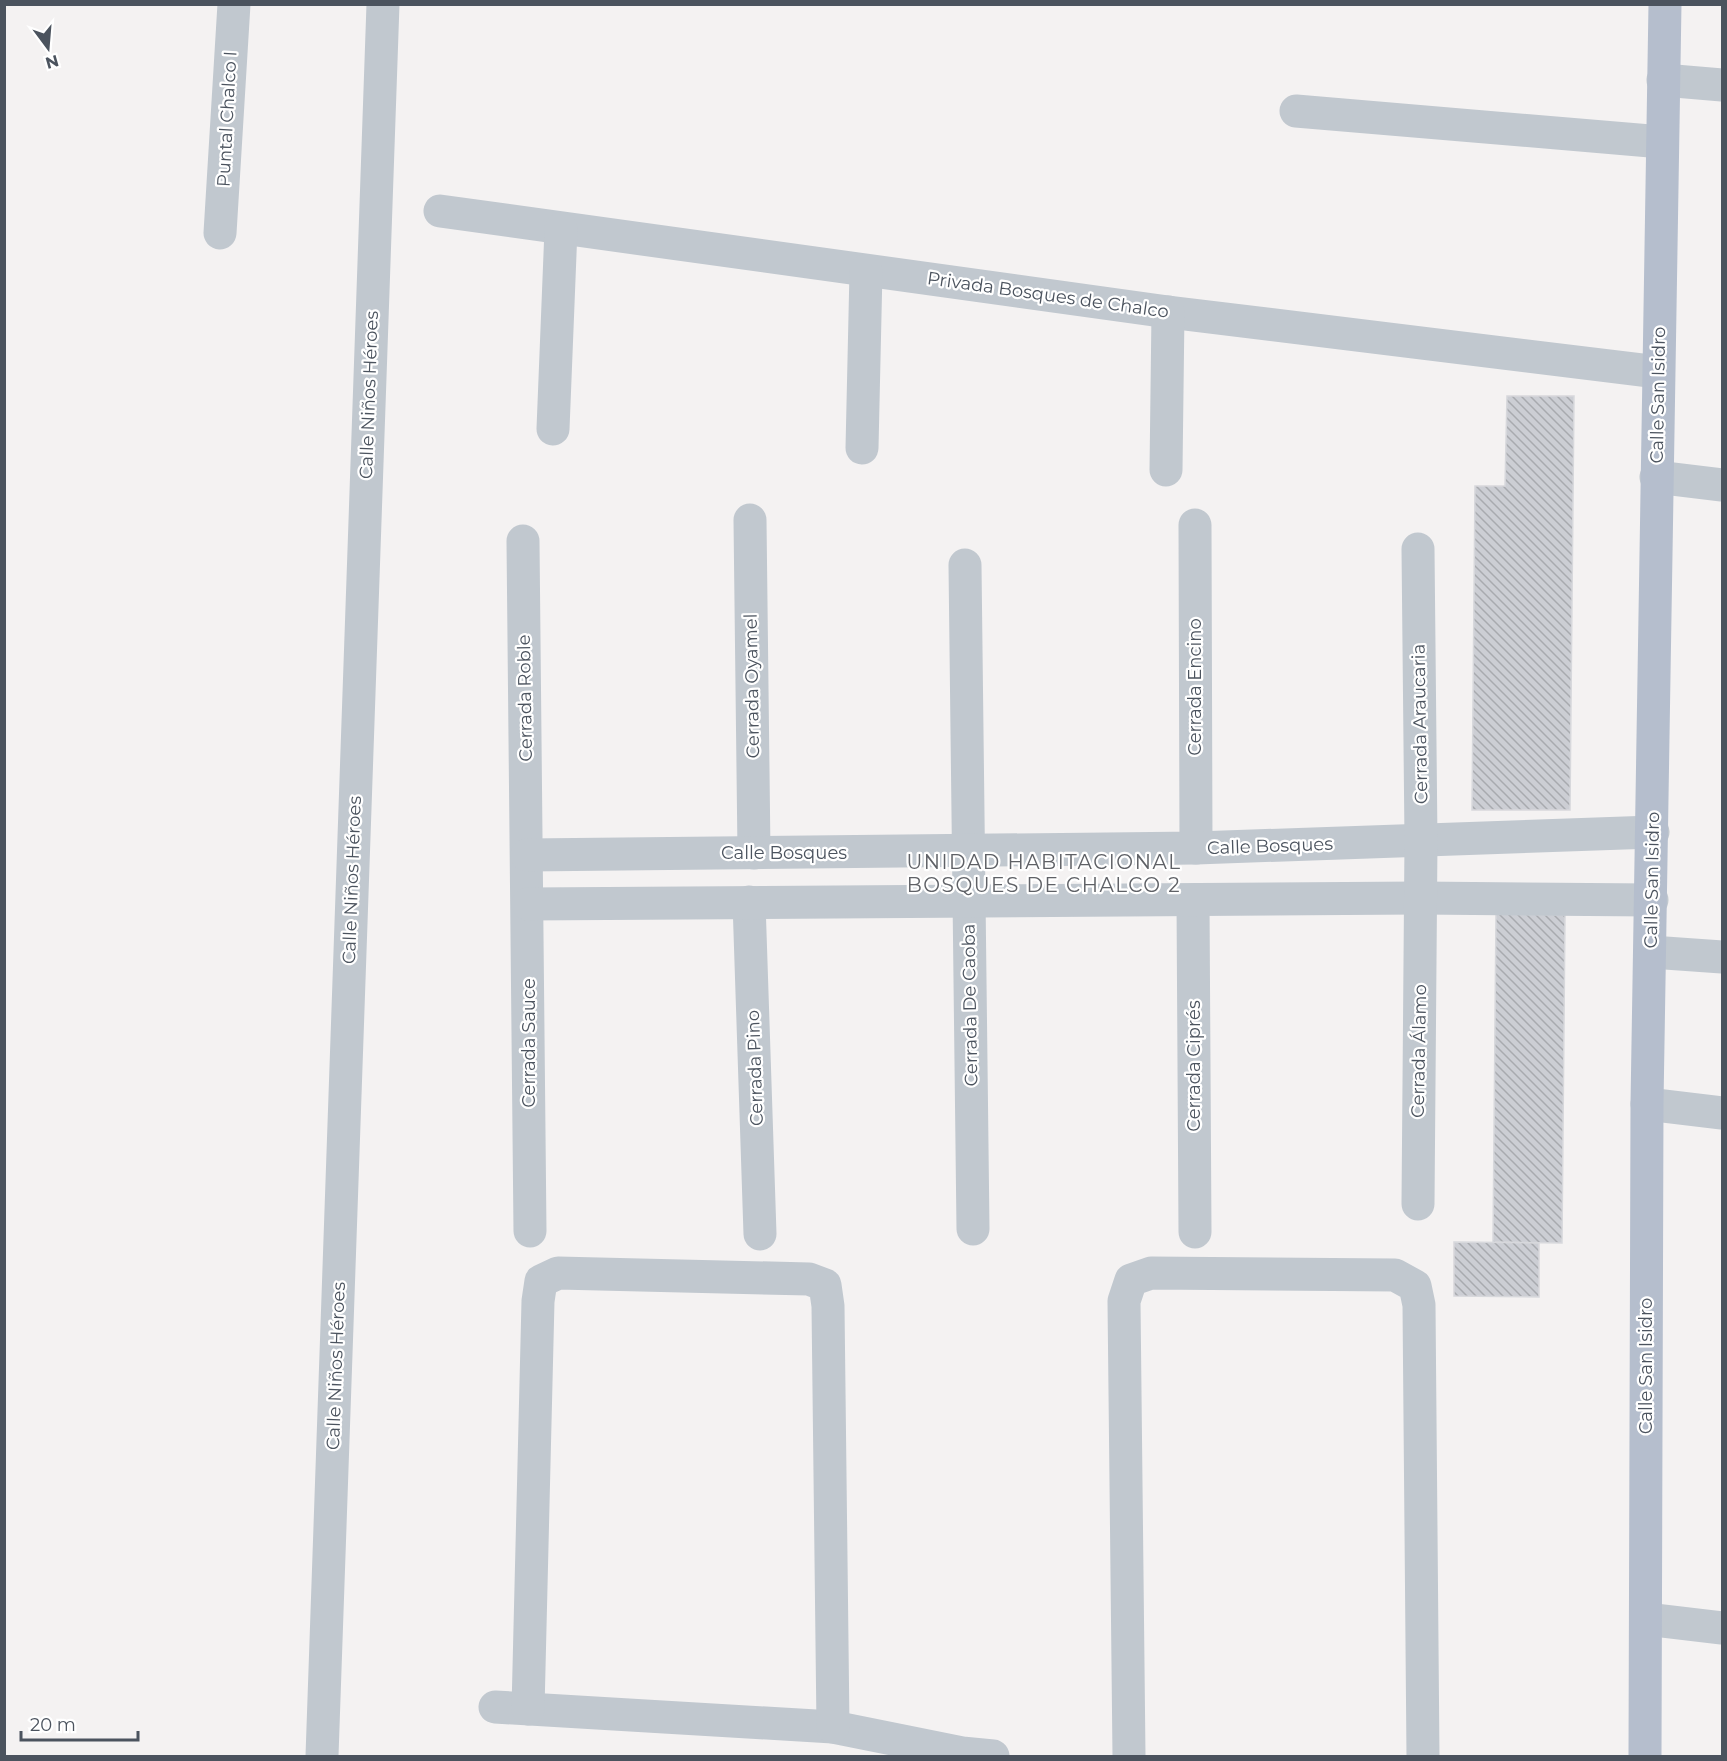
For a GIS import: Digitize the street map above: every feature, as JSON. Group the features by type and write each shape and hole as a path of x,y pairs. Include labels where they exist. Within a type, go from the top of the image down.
{"main road":[{"name":"Calle San Isidro","path":"1645,1756 1647,1104 1665,4"}],"street":[{"name":"Puntal Chalco I","path":"220,233 234,4"},
{"name":"Calle Niños Héroes","path":"322,1756 383,4"},
{"path":"1664,80 1722,85"},
{"path":"1296,111 1662,142"},
{"name":"Privada Bosques de Chalco","path":"440,211 1168,312 1658,372"},
{"path":"553,429 561,229"},
{"path":"862,448 866,271"},
{"path":"1166,470 1168,312"},
{"path":"1656,477 1722,485"},
{"name":"Cerrada Oyamel","path":"750,520 753,852"},
{"name":"Cerrada Encino","path":"1195,525 1196,848"},
{"name":"Cerrada Roble","path":"523,541 526,855"},
{"name":"Cerrada Araucaria","path":"1418,549 1420,898"},
{"name":"Cerrada De Caoba","path":"965,565 973,1229"},
{"name":"Calle Bosques","path":"526,855 1196,848 1653,832"},
{"name":"Cerrada Sauce","path":"526,855 530,1231"},
{"path":"528,904 1420,898 1652,900"},
{"name":"Cerrada Álamo","path":"1418,1204 1420,898"},
{"name":"Cerrada Ciprés","path":"1193,900 1195,1232"},
{"name":"Cerrada Pino","path":"749,902 760,1234"},
{"path":"1651,952 1722,957"},
{"path":"1647,1104 1722,1113"},
{"path":"528,1709 537,1301 541,1281 558,1273 809,1279 825,1285 828,1306 833,1727"},
{"path":"1129,1756 1124,1301 1131,1280 1151,1273 1395,1275 1415,1286 1419,1305 1423,1756"},
{"path":"1646,1619 1722,1628"},
{"path":"495,1707 833,1727 962,1753 993,1756"}],"building":[{"path":"1507,396 1574,396 1570,810 1472,810 1475,486 1505,486"},
{"path":"1496,914 1565,915 1562,1243 1493,1242"},
{"path":"1454,1242 1539,1243 1539,1297 1454,1296"}],"district":[{"name":"UNIDAD HABITACIONAL BOSQUES DE CHALCO 2","path":"1044,874"}]}
